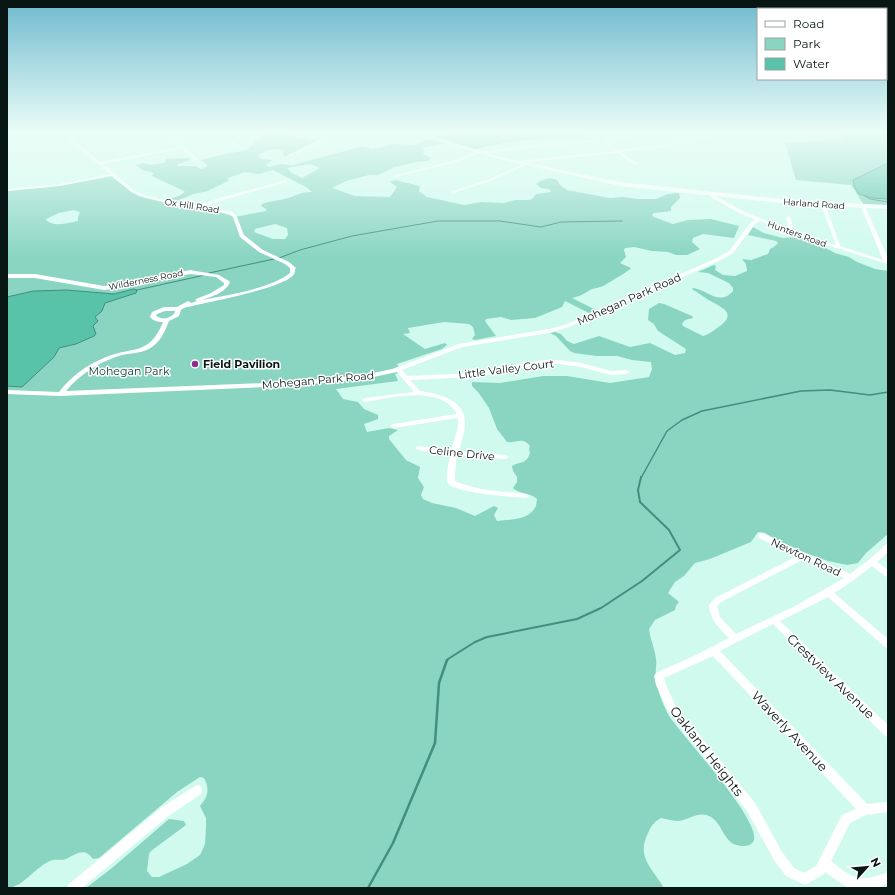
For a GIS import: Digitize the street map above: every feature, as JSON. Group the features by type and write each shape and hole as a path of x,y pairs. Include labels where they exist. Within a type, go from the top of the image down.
{"main road":[{"name":"Harland Road","path":"569,174 606,182 710,194 823,205 888,207"}],"street":[{"path":"7,190 59,185 114,174"},
{"name":"Ox Hill Road","path":"114,174 132,190 141,195 196,208 224,211 233,214 242,236 263,252 289,264 293,271 291,275 285,279 267,287 181,307"},
{"path":"396,176 405,174"},
{"path":"452,192 490,180 504,174"},
{"path":"196,208 218,200 286,181"},
{"name":"Hunters Road","path":"710,194 726,204 790,232 886,262"},
{"path":"823,205 838,245 836,247"},
{"path":"863,207 886,262"},
{"path":"788,217 792,231 790,232"},
{"name":"Mohegan Park Road","path":"7,392 60,394 297,384 373,376 398,369 461,345 549,331 567,326 719,259 731,252 754,222 760,220"},
{"name":"Wilderness Road","path":"7,276 35,276 104,288 121,286 188,272 209,274 227,282 226,286 217,292 181,307 162,309 154,314 155,319 166,321 176,316 181,307"},
{"name":"Wilderness Road","path":"60,394 70,383 97,363 110,357 142,350 152,345 158,339 166,321"},
{"name":"Little Valley Court","path":"407,378 475,375 543,362 560,362 581,365 611,373 627,372"},
{"path":"398,369 418,393"},
{"path":"365,400 418,393 436,395 447,399 461,415 462,423 450,473 451,482 460,487 474,490 526,496"},
{"path":"393,426 461,415"},
{"name":"Celine Drive","path":"419,448 454,454 464,453 505,457"},
{"name":"Newton Road","path":"762,536 851,578"},
{"name":"Oakland Heights","path":"888,547 873,563 828,592 735,638 714,651 659,676 661,685 671,708 742,794 764,828 778,856 790,872 805,879 820,870 846,819 865,810 888,807"},
{"path":"735,638 716,619 713,612 713,605 718,600 804,556"},
{"path":"873,563 888,574"},
{"path":"828,592 888,644"},
{"name":"Crestview Avenue","path":"774,620 888,732"},
{"name":"Waverly Avenue","path":"714,651 865,810"},
{"path":"73,888 166,811 197,790"},
{"path":"823,863 857,885 870,884 888,878"}],"green space":[{"path":"153,174 239,174 226,179 230,180 208,191 193,194 175,202 165,200 179,196 185,192 152,176"},
{"name":"Mohegan Park","path":"280,174 294,174 302,178 310,174 381,174 346,181 332,188 355,196 390,197 397,187 390,182 395,180 420,186 419,191 427,197 464,205 481,202 504,203 515,200 529,200 536,194 551,192 549,189 541,188 536,184 551,178 557,180 560,185 567,190 610,198 623,197 656,199 668,194 679,193 680,198 671,207 671,211 654,213 652,215 673,224 688,220 711,219 739,226 734,238 703,234 693,238 692,242 700,249 687,255 676,255 668,252 652,251 634,247 625,248 624,250 626,257 620,263 631,268 630,269 603,286 572,298 596,310 589,313 565,301 562,307 535,318 511,320 501,317 486,319 485,321 496,336 475,340 472,339 475,335 473,327 469,324 444,322 408,328 410,333 403,334 425,349 445,343 447,345 442,349 397,364 401,372 395,374 398,381 336,389 343,399 358,402 364,409 378,415 378,419 364,424 367,432 389,428 398,430 389,436 389,439 406,460 420,467 418,478 424,487 421,495 423,499 432,503 456,508 475,516 494,506 498,508 494,515 497,521 524,517 533,511 536,506 537,499 513,488 517,482 517,477 512,466 527,459 530,453 530,446 524,441 507,442 497,429 489,408 472,386 472,382 500,383 543,376 567,376 610,383 649,377 652,369 651,362 632,360 617,356 597,356 574,353 570,351 556,336 550,333 555,332 561,334 567,341 574,344 599,336 630,347 650,343 675,355 685,353 686,349 658,331 654,324 648,320 649,309 659,303 692,316 693,318 685,320 682,324 683,326 703,336 720,326 728,317 725,310 692,288 718,297 728,296 733,291 733,288 729,283 708,273 698,272 714,265 716,266 715,270 723,275 735,276 747,271 746,264 742,259 751,260 768,254 770,249 778,243 776,241 748,235 753,227 764,233 783,238 796,237 810,240 857,262 875,269 888,271 888,534 866,553 858,563 847,565 828,561 789,547 765,533 758,532 751,542 710,559 695,563 684,576 675,582 668,593 679,602 675,610 655,620 649,629 655,655 657,687 668,714 737,801 748,820 754,835 751,844 748,846 742,846 731,842 719,825 707,815 703,814 679,821 661,818 655,822 650,829 645,840 644,855 650,868 664,888 86,888 112,868 169,819 184,821 186,825 149,854 147,871 152,877 159,877 187,864 200,855 205,844 206,818 200,806 205,799 207,786 204,778 200,777 177,792 99,858 93,859 90,855 83,852 66,859 50,861 18,885 7,888 7,191 60,186 111,176 139,196 192,210 223,213 234,217 266,211 266,209 261,206 267,202 287,198 305,192 312,192 306,187","holes":["74,210 80,212 78,221 54,224 50,223 46,219 59,213","275,224 287,228 288,235 285,239 273,239 254,232 255,229"]},
{"path":"794,174 888,174 888,205 864,205 851,185 796,180"}],"water":[{"path":"866,174 888,174 888,199 872,198 859,194 854,186 853,180"},
{"path":"134,289 137,290 136,293 105,303 102,311 95,317 98,321 93,326 96,334 94,336 76,344 59,348 54,357 22,387 7,386 7,297 33,291 67,290 114,294"}],"waterway":[{"path":"865,196 870,199 888,202"},
{"path":"279,258 300,250 352,236 438,221 500,221 541,227 561,222 622,221"},
{"path":"209,273 274,259"},
{"path":"137,290 205,275"},
{"path":"641,478 667,431 682,420 702,411 801,391 830,390 870,395 888,392"},
{"path":"447,661 475,642 487,637 577,619 601,608 642,581 680,550 669,530 640,502 638,490 641,477"},
{"path":"368,888 393,843 435,743 439,683 447,660"}],"place":[{"name":"Field Pavilion","path":"195,364"}]}
